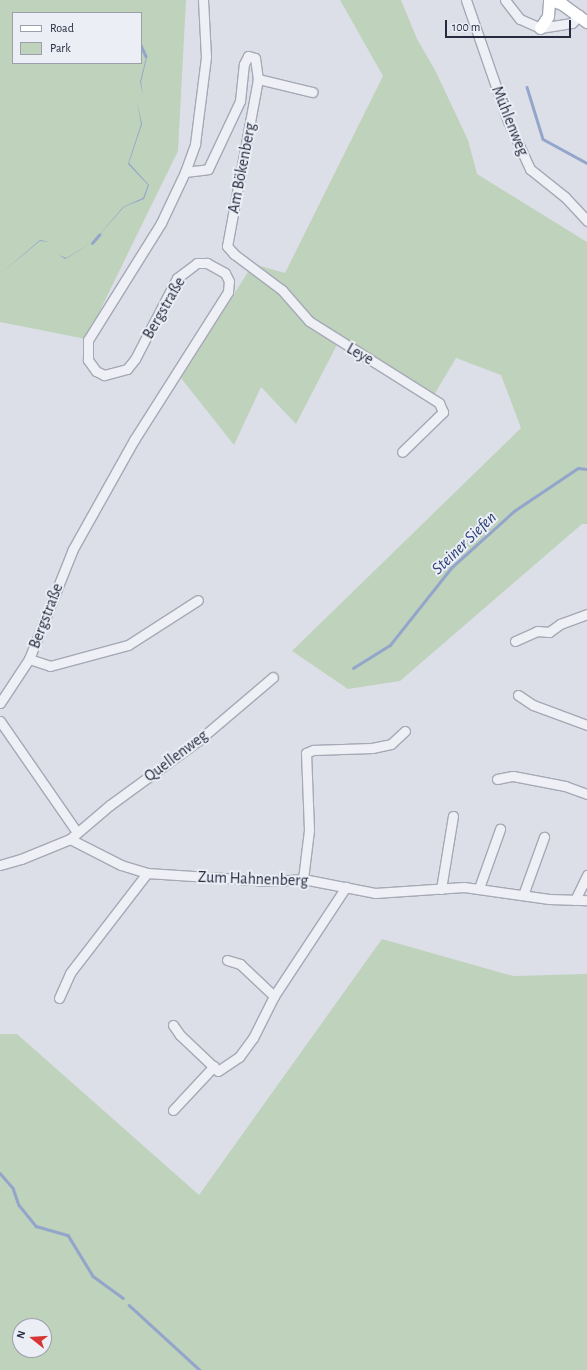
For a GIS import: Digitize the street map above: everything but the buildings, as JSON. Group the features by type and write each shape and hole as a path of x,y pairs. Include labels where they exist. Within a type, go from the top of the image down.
{"main road":[{"path":"540,28 548,16 550,0 562,2 583,19"}],"street":[{"name":"Bergstraße","path":"0,703 29,659 73,549 138,434 228,292 229,281 225,273 207,263 197,264 178,278 135,359 127,369 104,375 96,371 88,360 88,340 161,223 185,172 195,144 204,89 206,57 203,0"},
{"name":"Mühlenweg","path":"466,0 508,121 530,169 565,197 587,220"},
{"path":"505,0 520,19 540,28 572,23 583,19"},
{"name":"Am Bökenberg","path":"185,172 208,169 219,150 240,101 244,64 248,56 254,58 258,79 227,246 234,254"},
{"path":"258,79 312,92"},
{"name":"Leye","path":"234,254 282,290 309,321 439,403 443,412 402,452"},
{"path":"29,659 50,666 128,645 198,600"},
{"path":"515,641 537,631 549,632 560,624 587,614"},
{"name":"Quellenweg","path":"70,839 77,832 199,740 272,677"},
{"path":"518,696 534,705 587,724"},
{"path":"0,720 77,832"},
{"path":"303,879 309,830 306,753 313,750 372,748 391,744 405,731"},
{"path":"497,778 513,776 565,786 587,794"},
{"path":"442,889 453,816"},
{"path":"479,888 500,829"},
{"path":"523,895 544,837"},
{"path":"0,865 21,860 70,839"},
{"name":"Zum Hahnenberg","path":"70,839 121,865 148,873 270,881 303,879 391,894 442,889 479,888 523,895 587,900"},
{"path":"59,998 70,973 148,873"},
{"path":"575,900 587,875"},
{"path":"173,1026 180,1035 218,1071 239,1056 253,1038 274,996 346,887"},
{"path":"226,960 240,964 274,996"},
{"path":"173,1110 214,1066"}],"green space":[{"path":"0,0 186,0 178,151 86,339 0,322"},
{"path":"340,0 401,0 417,39 435,70 468,140 477,174 587,242 587,524 582,524 400,681 348,689 292,651 521,428 501,375 456,358 434,395 341,337 296,424 261,387 234,445 181,378 253,264 285,273 383,76"},
{"path":"382,939 513,976 587,974 587,1370 0,1370 0,1034 17,1034 199,1195"}],"water":[{"path":"142,45 147,57 141,82 143,95 140,82 146,58"},
{"path":"137,101 142,124 129,163 149,185 144,199 124,207 93,242 123,207 143,198 148,185 128,164 141,124"},
{"path":"40,240 50,242 40,241 0,274"},
{"path":"93,242 65,259 59,255 66,258"}],"waterway":[{"path":"142,47 146,56"},
{"path":"527,87 543,139 587,163"},
{"path":"92,243 99,235"},
{"name":"Steiner Siefen","path":"353,668 390,645 451,568 514,511 578,468 587,469"},
{"path":"0,1173 13,1188 19,1205 36,1226 68,1235 93,1276 123,1298"},
{"path":"129,1305 200,1370"}]}
